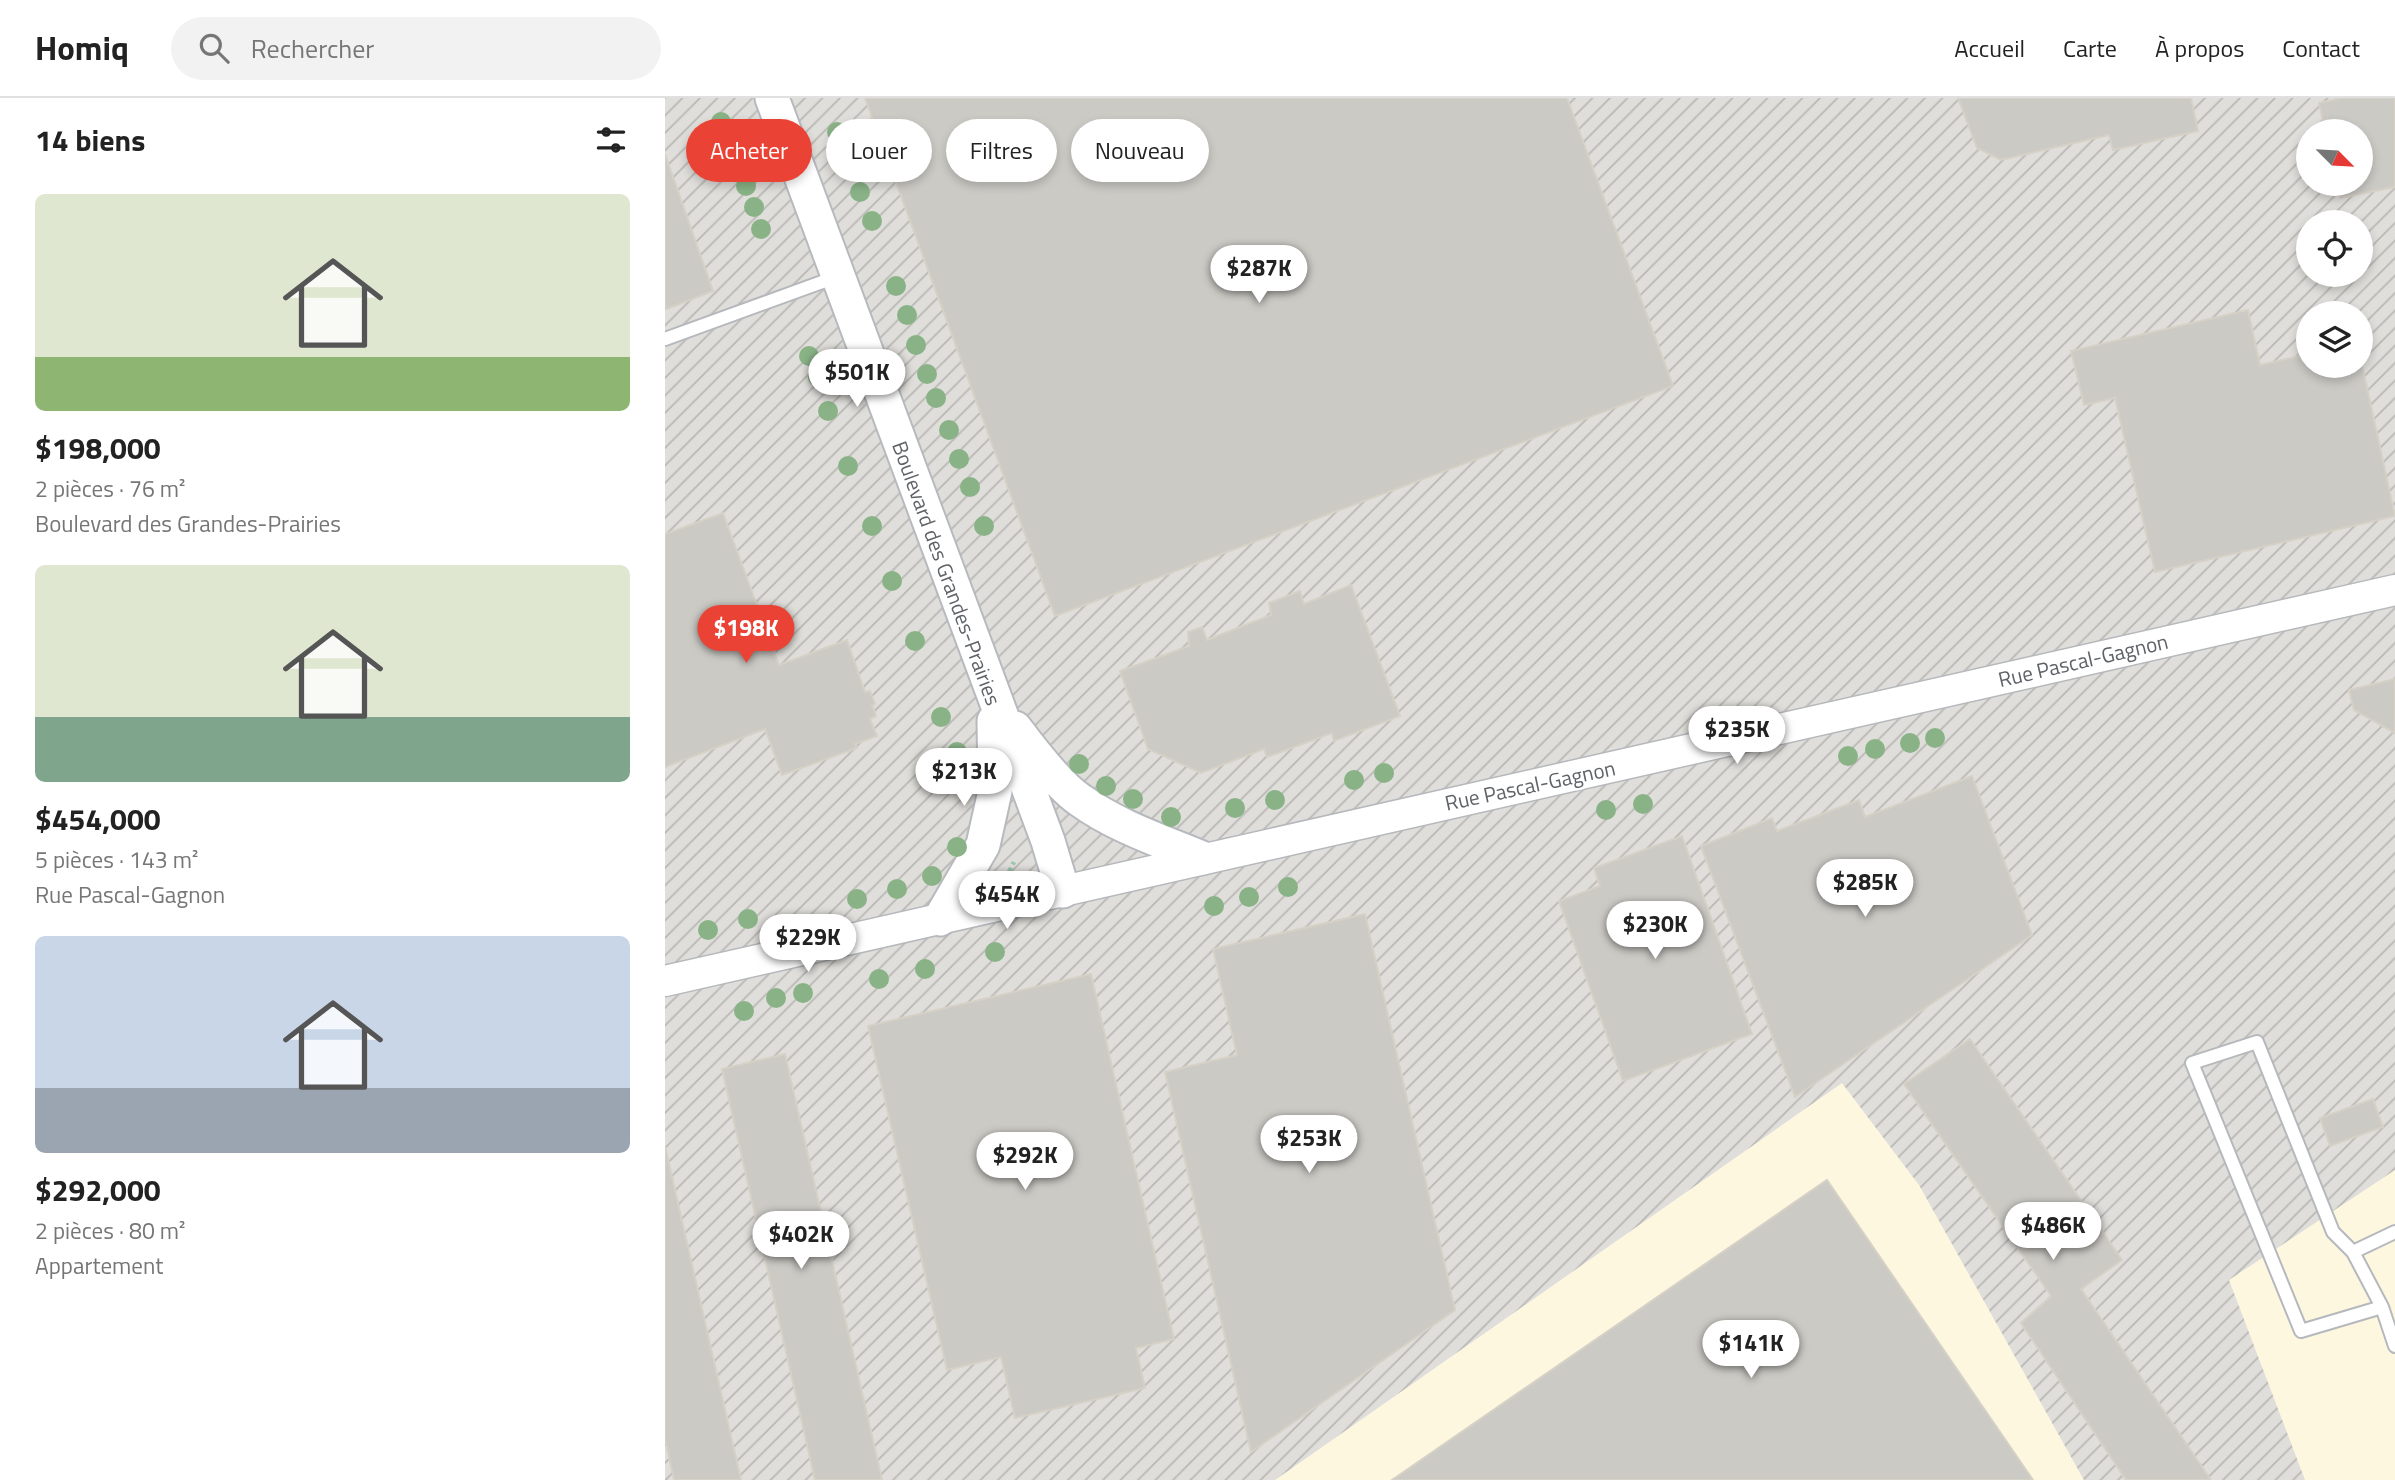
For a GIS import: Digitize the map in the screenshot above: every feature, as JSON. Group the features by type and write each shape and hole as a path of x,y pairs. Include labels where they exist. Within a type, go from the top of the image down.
{"main road":[{"name":"Boulevard des Grandes-Prairies","path":"772,98 1048,841 1063,891"},
{"path":"994,701 1033,752 1078,799 1120,823 1202,858"},
{"path":"940,919 983,845 995,792 994,701"}],"street":[{"name":"Rue Pascal-Gagnon","path":"665,981 2395,590"}],"lane":[{"path":"665,339 838,277"},
{"path":"2382,1307 2301,1331 2192,1063 2257,1042 2333,1232 2353,1252 2382,1307 2395,1346"},
{"path":"2353,1252 2395,1232"}],"path":[{"path":"1007,875 1014,862"}],"shaded area":[{"path":"665,98 2395,98 2395,1170 2229,1280 2305,1480 2084,1480 1919,1185 1842,1083 1275,1480 665,1480"},
{"path":"1842,1083 1919,1185 2084,1480 1275,1480"},
{"path":"2395,1170 2395,1480 2305,1480 2228,1280"}],"building":[{"path":"865,98 1567,98 1673,386 1055,616 896,182 932,182 932,119 873,119"},
{"path":"1958,98 2191,98 2198,131 2113,150 2109,135 2001,160 1977,148"},
{"path":"2341,98 2395,98 2395,187 2373,191 2373,119 2322,119 2319,103"},
{"path":"665,154 713,291 667,309 665,303"},
{"path":"2248,310 2260,365 2296,357 2296,378 2365,378 2395,516 2155,572 2115,398 2084,405 2071,351"},
{"path":"723,513 779,665 847,640 865,692 870,691 875,704 872,705 876,716 870,719 877,736 855,744 857,748 782,775 765,729 665,767 665,534"},
{"path":"1351,585 1400,716 1334,741 1332,733 1267,757 1264,749 1201,773 1148,749 1120,671 1189,646 1188,632 1202,627 1207,640 1271,615 1269,603 1300,591 1304,604"},
{"path":"2395,679 2395,733 2354,710 2349,690"},
{"path":"1972,776 2032,935 1795,1097 1701,846 1772,818 1777,831 1859,800 1865,817"},
{"path":"1682,836 1752,1034 1623,1081 1559,901 1600,886 1594,868"},
{"path":"1365,914 1455,1310 1251,1452 1165,1072 1237,1055 1213,949"},
{"path":"1091,974 1174,1339 1136,1348 1145,1388 1015,1418 1001,1357 947,1370 868,1026"},
{"path":"1970,1039 2122,1260 2081,1289 2211,1480 2126,1480 2021,1323 2051,1296 1904,1084"},
{"path":"785,1054 882,1480 815,1480 722,1069"},
{"path":"2373,1099 2383,1127 2330,1146 2320,1118"},
{"path":"665,1146 741,1480 674,1480 665,1439"},
{"path":"1827,1180 2033,1480 1392,1480"}]}
